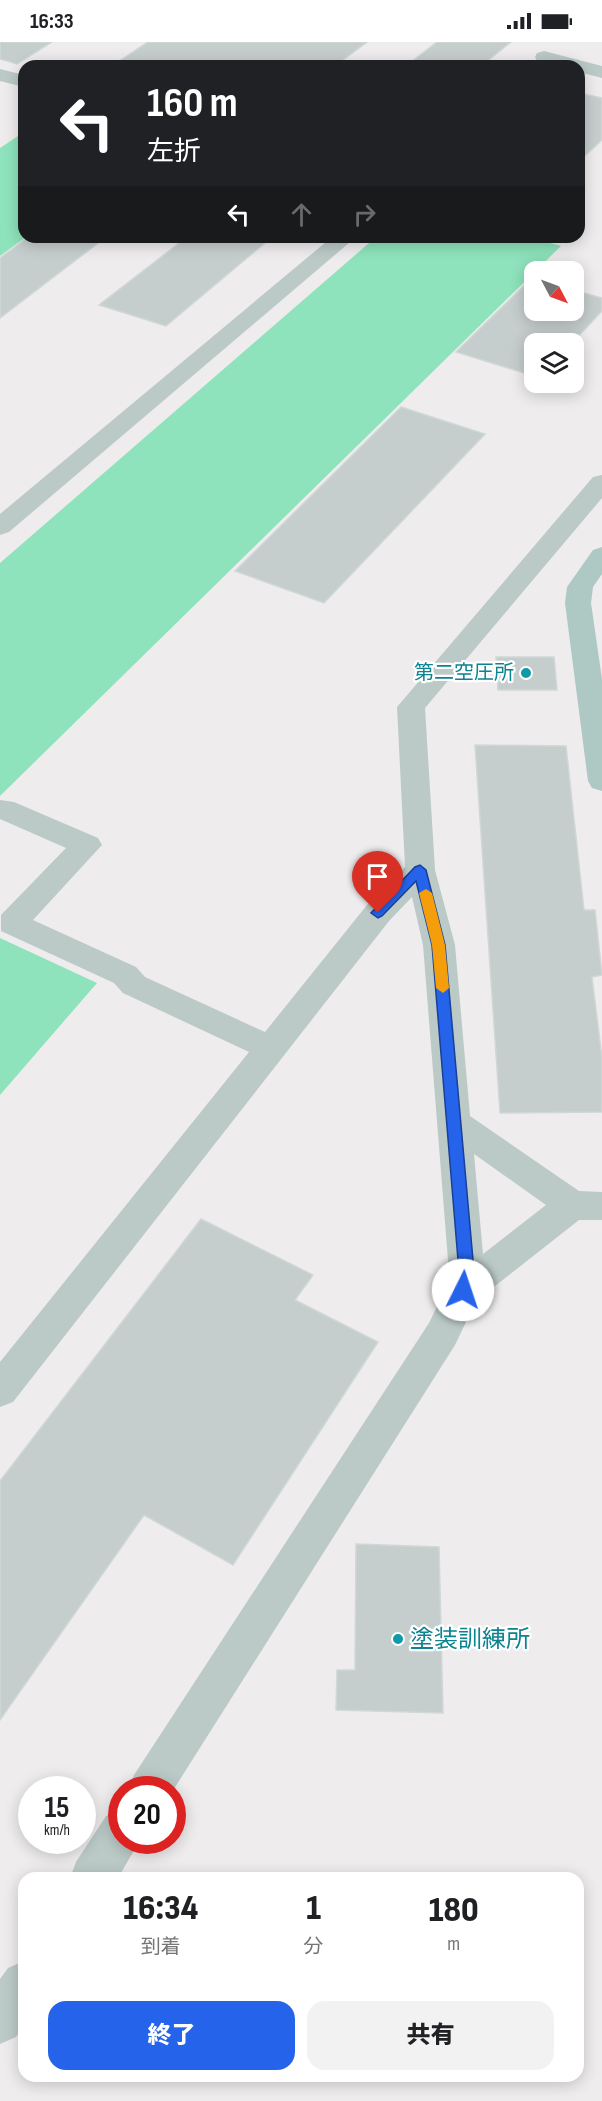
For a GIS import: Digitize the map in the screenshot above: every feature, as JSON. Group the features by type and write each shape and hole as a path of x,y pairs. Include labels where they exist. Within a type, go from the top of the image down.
{"main road":[{"path":"602,555 580,587 578,603 602,781"}],"lane":[{"path":"543,60 558,42"},
{"path":"585,69 602,72"},
{"path":"0,527 338,243"},
{"path":"158,1776 442,1334 463,1290 466,1260 439,945 420,870 411,706 602,482"},
{"path":"4,809 87,845 12,923 125,975 134,985 270,1048"},
{"path":"0,1390 378,913 420,870"},
{"path":"454,1122 587,1206 463,1290"},
{"path":"96,1872 108,1853"},
{"path":"0,2021 18,1993"}],"shaded area":[{"path":"18,136 18,243 0,256 0,148"},
{"path":"369,243 550,243 561,246 546,261 524,261 524,282 0,796 0,563"},
{"path":"0,938 97,983 0,1095"}],"building":[{"path":"0,42 52,42 23,60 18,60 17,64 0,59"},
{"path":"148,42 367,42 343,60 121,60"},
{"path":"437,42 511,42 488,60 414,60"},
{"path":"585,94 602,98 602,140 585,156"},
{"path":"20,243 98,243 0,318 0,258"},
{"path":"179,243 265,243 166,326 99,305"},
{"path":"524,286 524,321 584,321 584,293 602,298 602,311 581,333 524,333 524,373 456,352"},
{"path":"401,407 485,434 324,603 235,571"},
{"name":"第二空圧所","path":"496,657 554,657 557,690 498,690"},
{"path":"475,745 566,746 584,910 595,910 602,975 592,977 602,1058 602,1112 500,1113"},
{"path":"201,1219 313,1275 295,1300 378,1342 233,1565 144,1515 0,1720 0,1481"},
{"name":"塗装訓練所","path":"356,1544 439,1547 443,1713 336,1710 337,1670 355,1670"}],"slow traffic":[{"path":"426,893 439,945 443,988"}],"place":[{"name":"第二空圧所","path":"526,673"},
{"name":"塗装訓練所","path":"398,1639"}],"route":[{"path":"378,913 420,870 439,945 466,1260 463,1290"}]}
